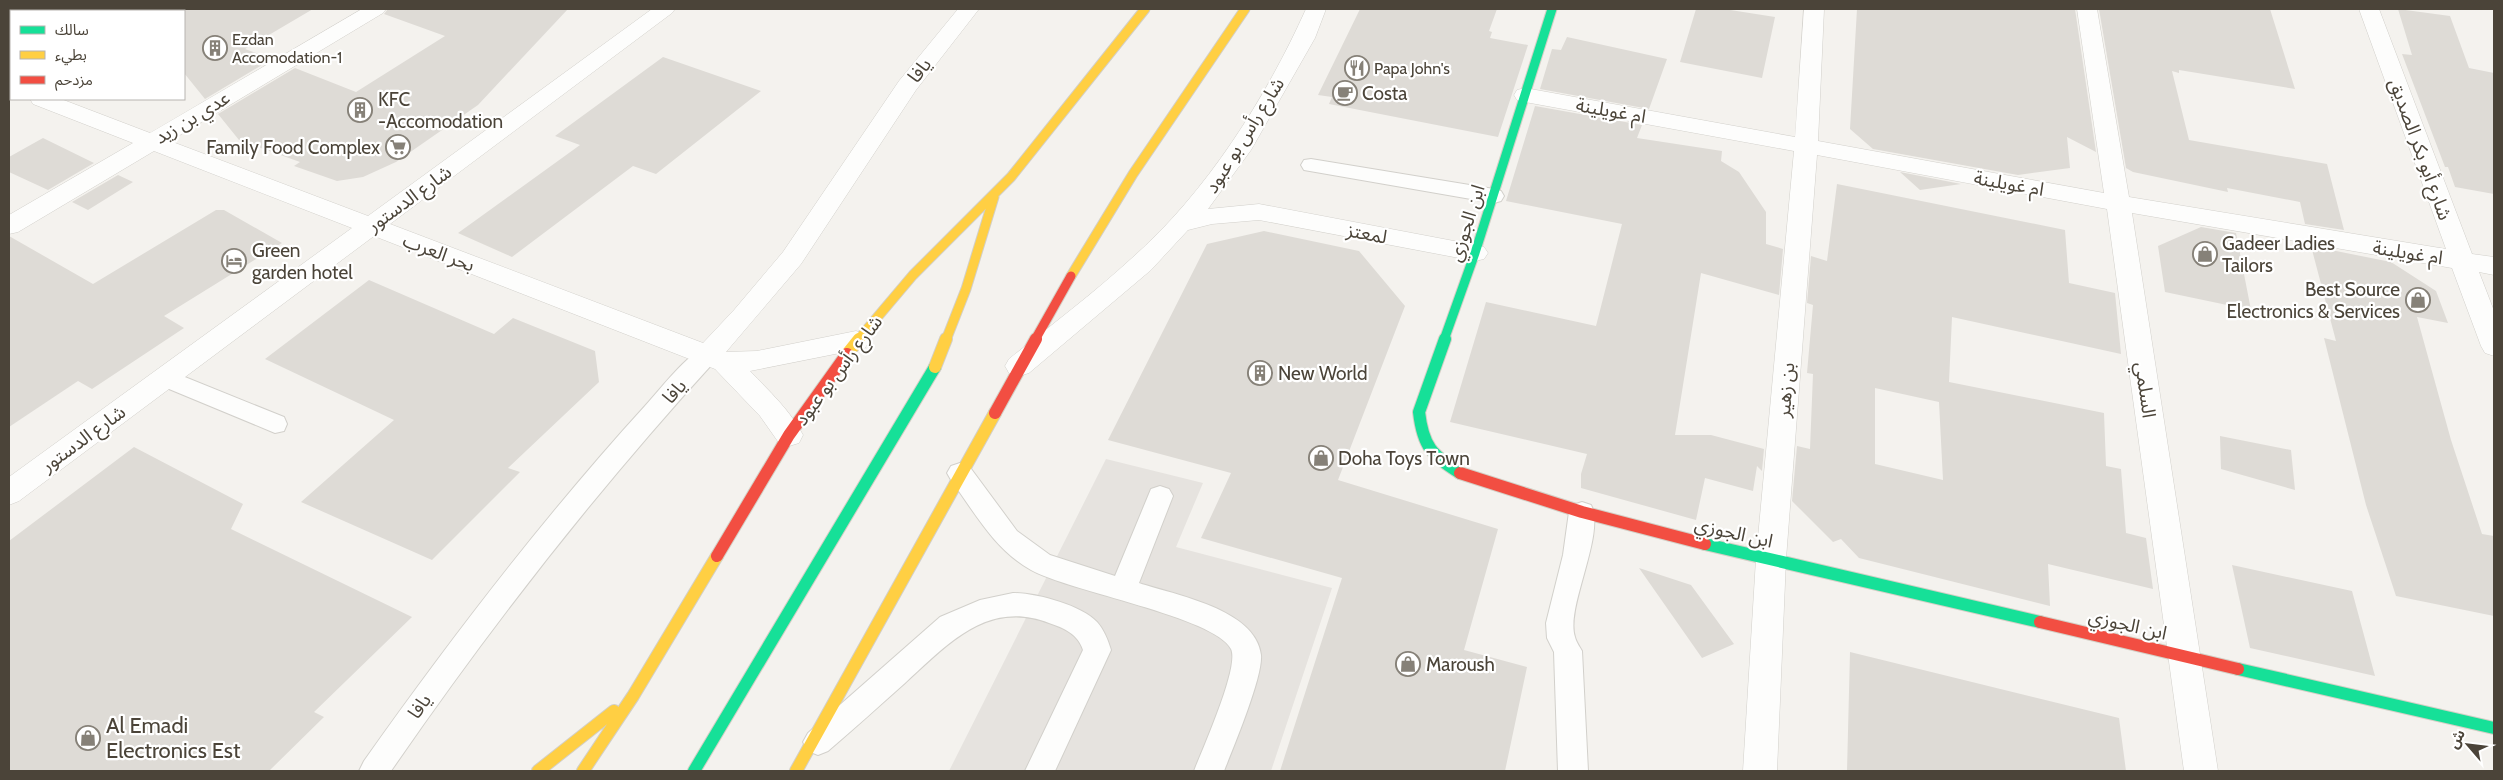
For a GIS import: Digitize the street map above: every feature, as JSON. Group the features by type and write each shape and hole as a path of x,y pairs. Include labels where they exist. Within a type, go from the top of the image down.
{"main road":[{"name":"شارع رأس بو عبود","path":"583,771 633,696 789,435 856,341 913,275 994,195 1145,9"},
{"name":"شارع رأس بو عبود","path":"801,762 1018,367 1098,228 1161,130 1245,9"},
{"name":"ابن الجوزي","path":"1552,9 1494,196 1419,412 1421,437 1433,456 1464,475 1582,512 1771,559 2494,728"},
{"path":"694,771 929,378 949,339 994,195"},
{"path":"538,771 633,696"}],"street":[{"name":"عدي بن زيد","path":"9,226 376,9"},
{"name":"شارع الدستور","path":"9,493 665,9"},
{"name":"يافا","path":"716,358 743,317 792,258 897,100 948,33 969,9"},
{"name":"شارع رأس بو عبود","path":"1018,367 1142,264 1181,224 1225,172 1304,38 1316,9"},
{"name":"بن زهير","path":"1760,771 1771,559 1806,146 1814,9"},
{"name":"السلمي","path":"2087,9 2118,202 2201,771"},
{"name":"شارع أبو بكر الصديق","path":"2369,9 2494,346"},
{"name":"ام غويلينة","path":"1525,95 2118,202 2494,266"},
{"name":"بحر العرب","path":"44,100 716,358 758,361 856,341"},
{"name":"لمعتز","path":"1225,172 1239,195 1259,212"},
{"name":"لمعتز","path":"1181,224 1212,216 1259,212 1475,253"},
{"name":"بحر العرب","path":"716,358 770,408 789,435"}],"lane":[{"path":"1311,165 1494,196"},
{"name":"يافا","path":"374,771 434,685 507,588 577,502 716,358"},
{"path":"165,378 275,424"},
{"path":"960,472 1008,539 1027,554 1056,569 1123,588 1207,617 1230,628 1242,642 1248,656 1244,673 1209,771"},
{"path":"1123,588 1160,496"},
{"path":"1573,771 1568,651 1561,638 1560,623 1576,556 1582,512"},
{"path":"801,762 950,624 974,613 1022,605 1035,606 1080,623 1093,636 1097,650 1040,771"}],"shaded area":[{"path":"1106,459 1203,483 1176,547 1332,588 1271,771 949,771"}],"building":[{"name":"Ezdan Accomodation-1","path":"313,9 245,49 272,59 205,99 185,74 184,10"},
{"name":"KFC -Accomodation","path":"388,9 568,9 478,105 396,162 363,177 337,181 294,166 300,162 239,140 218,114 295,68 356,92 445,36 384,14"},
{"path":"1360,9 1497,9 1489,31 1492,32 1490,38 1528,45 1498,137 1329,104 1332,97 1318,95"},
{"path":"1696,9 1724,9 1775,17 1762,78 1680,62"},
{"path":"1857,9 2075,9 2096,152 2067,137 2070,168 2018,175 1873,149 1850,129"},
{"path":"2099,9 2270,9 2295,89 2179,70 2179,73 2172,71 2189,140 2327,164 2344,230 2305,224 2300,202 2227,188 2228,192 2133,172 2126,168"},
{"path":"2398,9 2450,16 2469,68 2494,73 2494,194 2455,187 2448,167 2445,167 2402,54 2412,55"},
{"path":"1567,37 1667,59 1649,109 1540,89 1552,49 1561,50"},
{"path":"663,57 761,91 656,174 633,166 512,257 458,233 580,145 555,136"},
{"path":"1535,106 1642,125 1637,138 1722,151 1721,161 1739,172 1766,212 1766,244 1783,249 1779,295 1701,273 1675,435 1711,435 1764,449 1762,471 1757,466 1753,491 1705,478 1696,520 1581,488 1581,474 1587,454 1450,422 1486,302 1596,326 1622,224 1506,201"},
{"path":"43,138 94,163 48,190 9,172 9,157"},
{"path":"1900,172 1961,184 1920,190"},
{"path":"118,175 133,182 88,210 72,202"},
{"path":"1837,184 2065,230 2069,283 2115,293 2121,354 1952,317 1949,382 2104,413 2106,466 2121,469 2126,533 2146,538 2153,589 2048,564 2050,606 1859,558 1841,539 1833,542 1792,501 1797,446 1810,449 1813,374 1807,373 1813,305 1807,303 1811,256 1827,261","holes":["1875,388 1939,402 1943,480 1875,464"]},
{"path":"216,210 224,210 282,243 164,316 184,328 92,389 78,381 9,427 9,236 93,284"},
{"path":"2201,227 2236,233 2251,310 2165,292 2158,246"},
{"path":"1264,231 1359,251 1405,306 1338,480 1498,529 1464,650 1527,667 1505,771 1280,771 1342,578 1201,538 1231,473 1108,440 1207,244"},
{"path":"2311,246 2391,262 2436,291 2448,323 2417,317 2451,440 2482,534 2494,536 2494,616 2396,596 2366,505 2324,338 2336,341"},
{"path":"369,280 494,334 513,318 595,351 599,382 508,468 520,472 432,560 301,502 394,420 265,359"},
{"path":"2220,436 2291,450 2295,490 2221,469"},
{"path":"134,447 243,504 231,529 412,617 314,712 324,717 269,771 9,771 9,541"},
{"path":"2232,565 2352,591 2375,676 2250,648"},
{"path":"1639,568 1691,585 1734,644 1702,658"},
{"path":"1850,652 2119,718 2126,771 1847,771"}],"traffic: fast":[{"path":"1460,473 1434,455 1429,449 1422,435 1419,412 1475,253 1552,9"},
{"path":"694,771 935,367"},
{"path":"1705,544 2040,622"},
{"path":"2238,669 2494,728"}],"traffic: slow":[{"path":"847,354 913,275 1011,177 1145,9"},
{"path":"1071,276 1133,174 1245,9"},
{"path":"935,367 966,289 994,197"},
{"path":"796,771 995,413"},
{"path":"583,771 633,696 717,556"},
{"path":"538,771 614,711"}],"traffic: jam":[{"path":"995,413 1071,276"},
{"path":"717,556 789,435 847,354"},
{"path":"1460,473 1582,512 1705,544"},
{"path":"2040,622 2238,669"}],"place":[{"name":"Ezdan Accomodation-1","path":"215,48"},
{"name":"Papa John's","path":"1357,68"},
{"name":"Costa","path":"1345,93"},
{"name":"KFC -Accomodation","path":"360,110"},
{"name":"Family Food Complex","path":"398,147"},
{"name":"Gadeer Ladies Tailors","path":"2205,254"},
{"name":"Green garden hotel","path":"234,261"},
{"name":"Best Source Electronics & Services","path":"2418,300"},
{"name":"New World","path":"1260,373"},
{"name":"Doha Toys Town","path":"1321,458"},
{"name":"Maroush","path":"1408,664"},
{"name":"Al Emadi Electronics Est","path":"88,738"}]}
